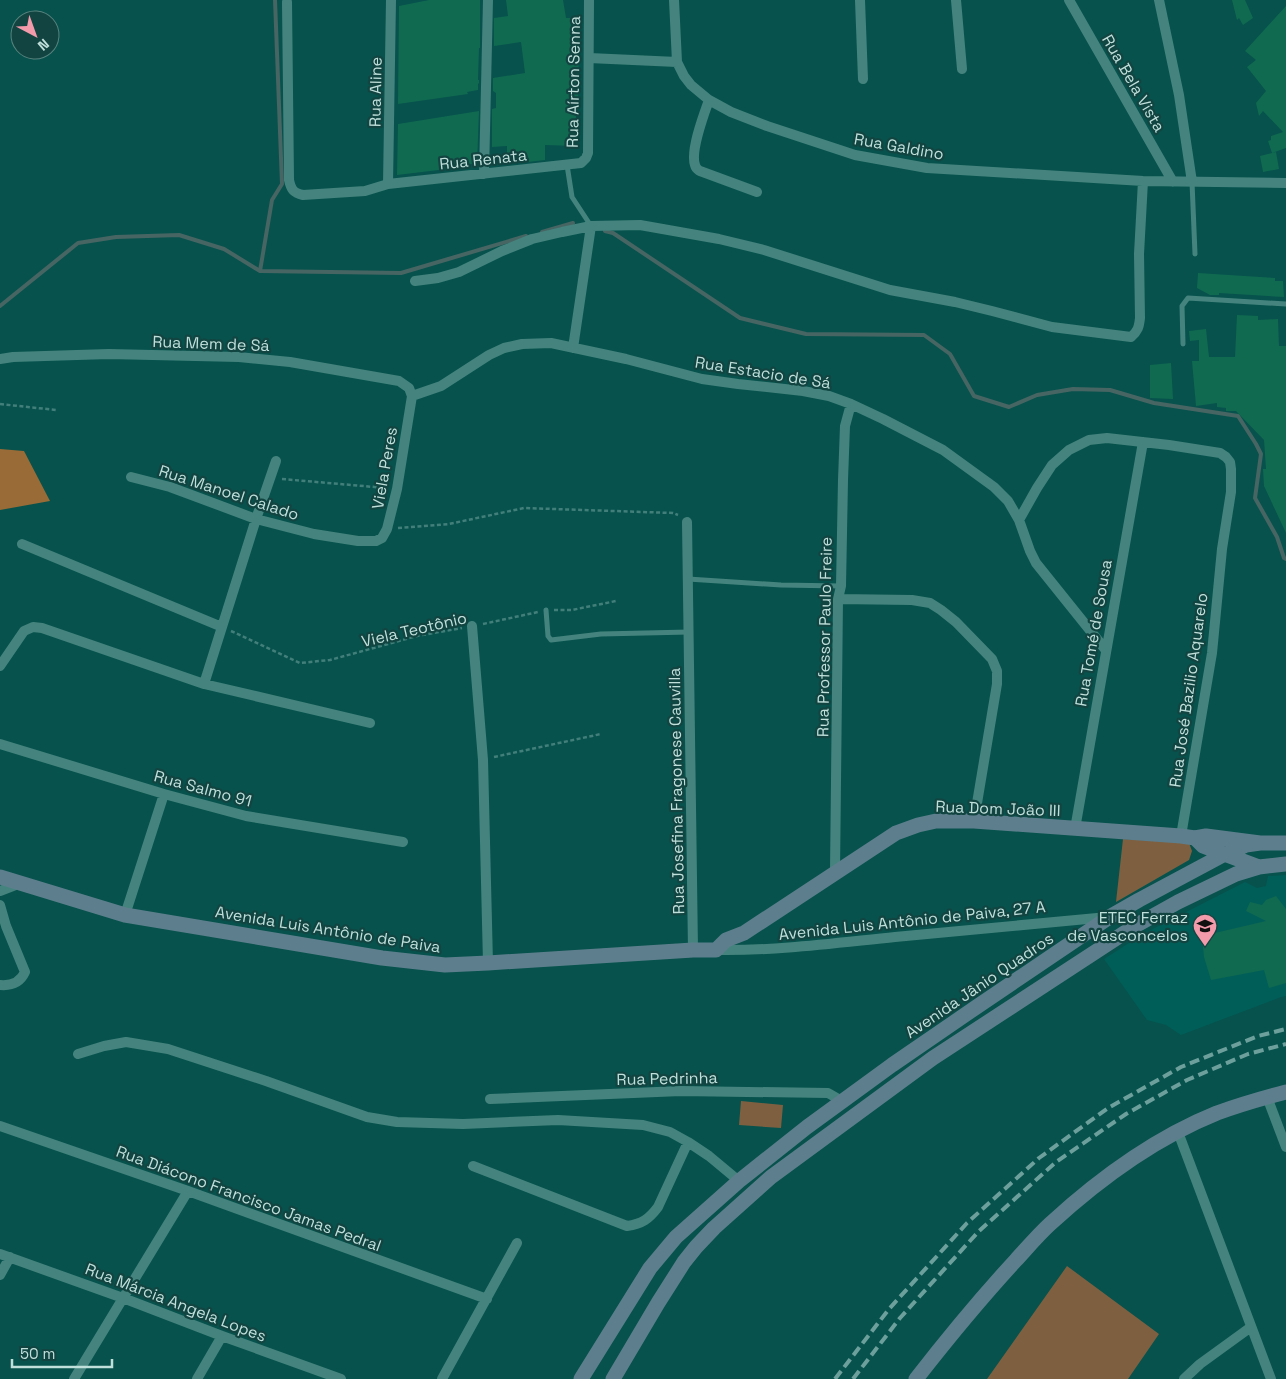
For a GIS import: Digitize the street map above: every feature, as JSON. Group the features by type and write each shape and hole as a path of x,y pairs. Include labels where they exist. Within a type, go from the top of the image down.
{"main road":[{"name":"Rua Dom João III","path":"716,950 726,940 744,933 896,833 918,824 936,821 974,821 1188,837 1206,836 1260,843"},
{"name":"Rua Dom João III","path":"1188,837 1203,846 1259,867"},
{"name":"Avenida Jânio Quadros","path":"582,1379 650,1268 665,1249 739,1181 807,1127 975,1008 1111,916 1225,854 1246,845 1286,842"},
{"path":"613,1379 684,1262 714,1228 771,1177 933,1058 1135,926 1236,874 1259,867 1286,864"},
{"name":"Avenida Luis Antônio de Paiva","path":"0,877 125,915 382,958 445,964 488,963 716,950"},
{"path":"916,1379 962,1321 1003,1274 1049,1225 1097,1184 1140,1154 1178,1132 1217,1114 1286,1092"},
{"path":"761,1164 771,1177"},
{"path":"665,1249 684,1262"}],"street":[{"name":"Rua Aline","path":"388,184 391,0"},
{"path":"484,174 488,0"},
{"name":"Rua Aírton Senna","path":"580,163 586,158 588,153 589,0"},
{"path":"589,58 677,62 674,0"},
{"path":"860,0 863,79"},
{"path":"956,0 962,69"},
{"name":"Rua Bela Vista","path":"1069,0 1173,182"},
{"path":"1159,0 1179,95 1192,182"},
{"name":"Rua Renata","path":"286,2 289,180 290,188 294,192 303,195 365,190 388,184 580,163"},
{"name":"Rua Galdino","path":"677,62 691,85 709,100 766,126 855,155 927,168 1143,181 1286,183"},
{"path":"709,100 696,141 694,162 696,168 757,192"},
{"path":"415,281 438,278 459,272 532,239 591,226 640,225 719,239 764,250 890,290 992,310 1052,327 1131,337 1139,326 1140,318 1143,181"},
{"path":"573,348 591,226"},
{"name":"Rua Estacio de Sá","path":"412,396 441,386 489,355 504,348 522,344 551,343 626,359 702,379 803,390 829,396 851,404 943,450 994,487 1008,501 1019,520 1036,563 1105,649"},
{"name":"Rua Mem de Sá","path":"0,359 109,354 239,357 290,362 399,381 409,388 412,396"},
{"name":"Viela Peres","path":"376,541 382,538 387,530 397,489 412,396"},
{"name":"Rua Professor Paulo Freire","path":"835,872 838,599 841,586 845,426 851,404"},
{"path":"1019,520 1052,465 1069,450 1089,440 1107,438 1143,442"},
{"name":"Rua José Bazilio Aquarelo","path":"1143,442 1220,453 1230,462 1231,469 1231,492 1222,549 1212,653 1188,837"},
{"name":"Rua Tomé de Sousa","path":"1074,829 1143,442"},
{"path":"204,684 276,461"},
{"name":"Rua Manoel Calado","path":"131,477 170,487 256,520 314,534 358,541 376,541"},
{"name":"Rua Josefina Fragonese Cauvilla","path":"687,522 692,950"},
{"path":"22,544 222,627"},
{"path":"838,599 930,602 956,622 992,659 997,671 997,684 974,821"},
{"path":"472,626 483,760 488,963"},
{"path":"0,664 24,631 33,627 42,628 204,684 370,723"},
{"name":"Rua Salmo 91","path":"0,744 164,794 246,816 403,842"},
{"path":"125,915 164,794"},
{"path":"0,891 18,884"},
{"path":"0,904 6,926 25,972 22,979 16,983 8,986 0,985"},
{"name":"Avenida Luis Antônio de Paiva, 27 A","path":"716,950 805,947 1111,916"},
{"path":"78,1054 126,1042 168,1049 367,1117 397,1122 463,1124 558,1120 643,1125 670,1132 688,1142 739,1181"},
{"name":"Rua Pedrinha","path":"490,1099 681,1091 828,1093 842,1101"},
{"path":"1267,1097 1286,1147"},
{"name":"Rua Diácono Francisco Jamas Pedral","path":"0,1126 487,1298"},
{"path":"1178,1132 1271,1379"},
{"path":"473,1166 627,1226 636,1225 644,1222 658,1207 688,1142"},
{"path":"74,1379 188,1191"},
{"path":"442,1379 517,1243"},
{"path":"0,1275 5,1256"},
{"name":"Rua Márcia Angela Lopes","path":"5,1256 123,1298 322,1376 341,1379"},
{"path":"1184,1379 1200,1364 1251,1327"},
{"path":"196,1379 222,1336"}],"lane":[{"path":"567,165 572,197 591,226"},
{"path":"1192,182 1194,254"},
{"path":"1183,344 1182,306 1188,298 1286,304"},
{"path":"687,579 781,585 841,586"},
{"path":"546,610 548,636 551,640 601,634 688,632"}],"path":[{"path":"0,404 56,410"},
{"path":"270,478 397,489"},
{"path":"387,530 449,524 524,508 672,512 687,522"},
{"name":"Viela Teotônio","path":"222,627 300,663 330,660 417,636 546,610 572,610 616,600"},
{"path":"483,760 602,734"}],"shaded area":[{"path":"0,449 24,451 50,501 0,510"},
{"path":"1123,839 1189,843 1192,851 1189,860 1116,902"},
{"name":"ETEC Ferraz de Vasconcelos","path":"1286,875 1286,996 1181,1035 1166,1025 1147,1020 1104,959 1143,934 1245,882 1257,888 1266,886 1268,876"},
{"path":"741,1101 783,1105 781,1128 739,1125"},
{"path":"1067,1266 1159,1334 1128,1379 987,1379"}],"building":[{"path":"429,0 480,0 478,90 467,92 468,94 398,104 399,6"},
{"path":"506,0 563,0 566,18 570,18 571,27 579,25 578,115 576,116 576,127 574,127 574,146 545,145 545,160 528,162 528,156 507,156 507,146 492,147 492,109 496,108 493,78 525,73 521,42 494,46 494,18 508,16"},
{"path":"1232,0 1245,0 1253,18 1243,25 1239,18 1237,20"},
{"path":"1286,6 1286,148 1272,153 1268,141 1271,140 1271,136 1283,132 1263,111 1259,116 1256,103 1266,91 1247,67 1256,60 1245,51"},
{"path":"479,111 477,164 446,164 447,169 397,175 398,124"},
{"path":"1276,152 1279,169 1263,172 1260,156"},
{"path":"1198,273 1275,278 1275,281 1283,281 1284,297 1219,293 1219,295 1210,295 1197,288"},
{"path":"1237,315 1258,316 1258,320 1278,319 1279,346 1286,346 1286,533 1264,486 1263,469 1266,469 1264,440 1236,411 1226,411 1226,408 1217,407 1217,403 1196,406 1192,361 1199,361 1199,340 1190,341 1189,331 1206,329 1209,357 1235,357"},
{"path":"1171,363 1173,399 1150,398 1150,365"},
{"path":"1276,896 1286,909 1286,983 1269,988 1264,970 1211,980 1204,957 1202,936 1266,921 1246,911 1250,902 1262,905 1266,900"}],"waterway":[{"path":"260,271 272,200 282,184 275,0"},
{"path":"542,232 573,223"},
{"path":"605,231 613,233 740,318 806,334 924,335 950,354 974,396 1009,407 1037,395 1073,389 1110,390 1154,403 1238,416 1261,454 1255,498 1277,537 1286,559"},
{"path":"0,306 78,243 116,237 179,235 224,249 260,271 401,273 526,236"}],"railway":[{"path":"835,1379 889,1309 967,1223 1039,1158 1108,1108 1181,1067 1258,1036 1286,1029"},
{"path":"853,1379 900,1318 979,1231 1056,1162 1126,1114 1187,1080 1248,1054 1286,1044"}],"place":[{"name":"ETEC Ferraz de Vasconcelos","path":"1205,947"}]}
